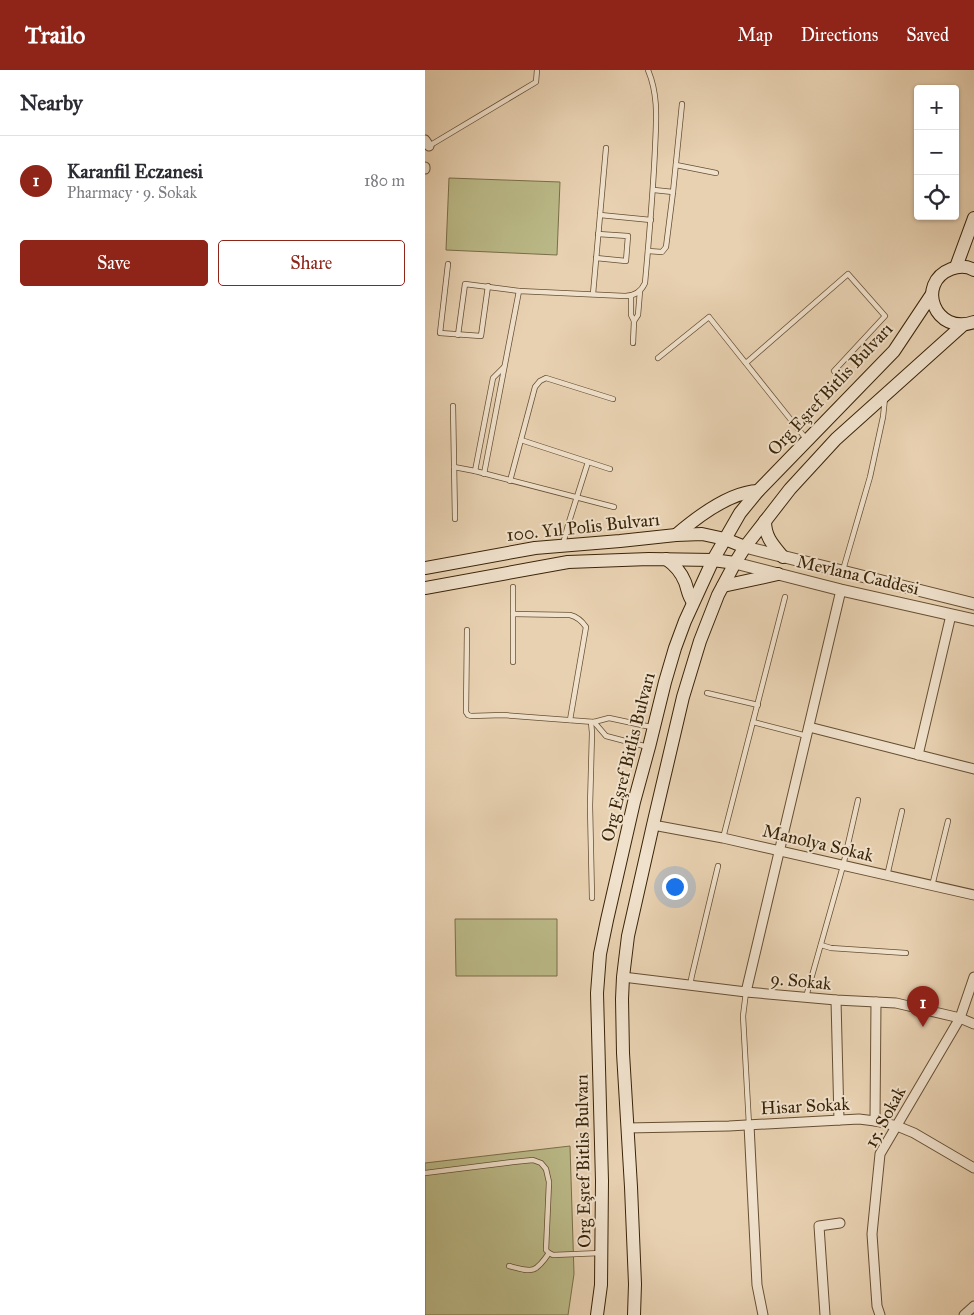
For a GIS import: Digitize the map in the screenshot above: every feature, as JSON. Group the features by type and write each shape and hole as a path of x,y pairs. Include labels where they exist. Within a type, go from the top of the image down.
{"main road":[{"path":"974,218 955,267 974,270"},
{"name":"Org Eşref Bitlis Bulvarı","path":"597,1315 601,1285 602,1253 602,1162 597,993 600,954 625,840 675,648 693,602 713,560 740,513 758,491 894,351 932,294 939,276 955,267"},
{"path":"932,294 933,304 937,313 945,320 953,324 969,323"},
{"path":"634,1315 633,1214 622,1017 623,977 629,936 653,825 683,697 700,641 723,586 735,563 745,547 790,489 836,439 969,323"},
{"path":"676,535 700,516 729,498 742,493 758,491"},
{"path":"765,521 766,532 770,541 783,556"},
{"name":"100. Yıl Polis Bulvarı","path":"425,568 535,548 676,535 702,534 725,538 745,547"},
{"path":"425,588 568,562 666,559 713,560 735,563"},
{"path":"666,559 680,572 693,602"},
{"path":"723,586 778,574"}],"street":[{"name":"Mevlana Caddesi","path":"745,547 974,604"},
{"name":"Mevlana Caddesi","path":"735,563 841,590 974,620"},
{"path":"746,992 841,590"},
{"path":"918,755 951,615"},
{"path":"809,726 974,769"},
{"name":"Manolya Sokak","path":"653,825 723,838 974,895"},
{"name":"9. Sokak","path":"623,977 746,992 896,1003 959,1018 974,1024"},
{"name":"15. Sokak","path":"880,1315 877,1306 872,1234 881,1154 959,1018 974,977"},
{"path":"836,1000 839,1120"},
{"path":"875,1121 876,1002"},
{"name":"Hisar Sokak","path":"627,1128 749,1125 859,1119 897,1126 914,1133 974,1168"},
{"path":"749,1125 757,1285 763,1315"},
{"path":"825,1315 819,1226 840,1223"},
{"path":"964,1315 974,1306"}],"lane":[{"path":"427,143 536,82 537,70"},
{"path":"458,335 465,284 519,291 631,296 640,291 645,283 654,190 657,108 649,70"},
{"path":"648,251 662,252 667,247 682,104"},
{"path":"593,294 606,148"},
{"path":"676,165 715,173"},
{"path":"654,190 673,192"},
{"path":"600,215 651,220"},
{"path":"596,258 626,261 627,253 628,236 598,234"},
{"path":"448,264 440,333 481,336 488,286"},
{"path":"746,363 848,274 885,316 834,371"},
{"path":"484,474 519,291"},
{"path":"634,321 639,315 640,291"},
{"path":"631,296 631,315 634,321 633,344"},
{"path":"658,358 709,317 807,441"},
{"path":"475,471 493,378 505,366"},
{"path":"511,481 535,387 543,379 546,378 613,399"},
{"path":"843,572 870,478 883,417 885,395"},
{"path":"453,406 455,519"},
{"path":"521,440 610,469"},
{"path":"563,546 588,462"},
{"path":"454,467 614,507"},
{"path":"513,587 513,662"},
{"path":"723,838 785,597"},
{"path":"513,614 570,615 581,620 586,627 570,720"},
{"path":"467,630 466,712 468,715 503,714 592,722 609,718 654,728"},
{"path":"707,693 757,705"},
{"path":"592,722 606,736 649,747"},
{"path":"592,722 590,806 592,898"},
{"path":"753,722 807,736"},
{"path":"806,997 843,866 858,800"},
{"path":"887,876 903,811"},
{"path":"932,886 948,821"},
{"path":"690,986 718,866"},
{"path":"821,945 831,948 906,953"},
{"path":"746,992 743,1016 749,1125"},
{"path":"425,1173 533,1160 541,1163 546,1169 549,1182 546,1250 549,1254"},
{"path":"549,1254 602,1253"},
{"path":"509,1266 524,1270 536,1269 549,1254"}],"shaded area":[{"path":"449,178 560,182 557,255 446,250"},
{"path":"455,919 557,919 557,976 456,976"},
{"path":"570,1146 574,1274 568,1315 425,1315 425,1163"}],"place":[{"name":"Karanfil Eczanesi","path":"923,1027"}]}
